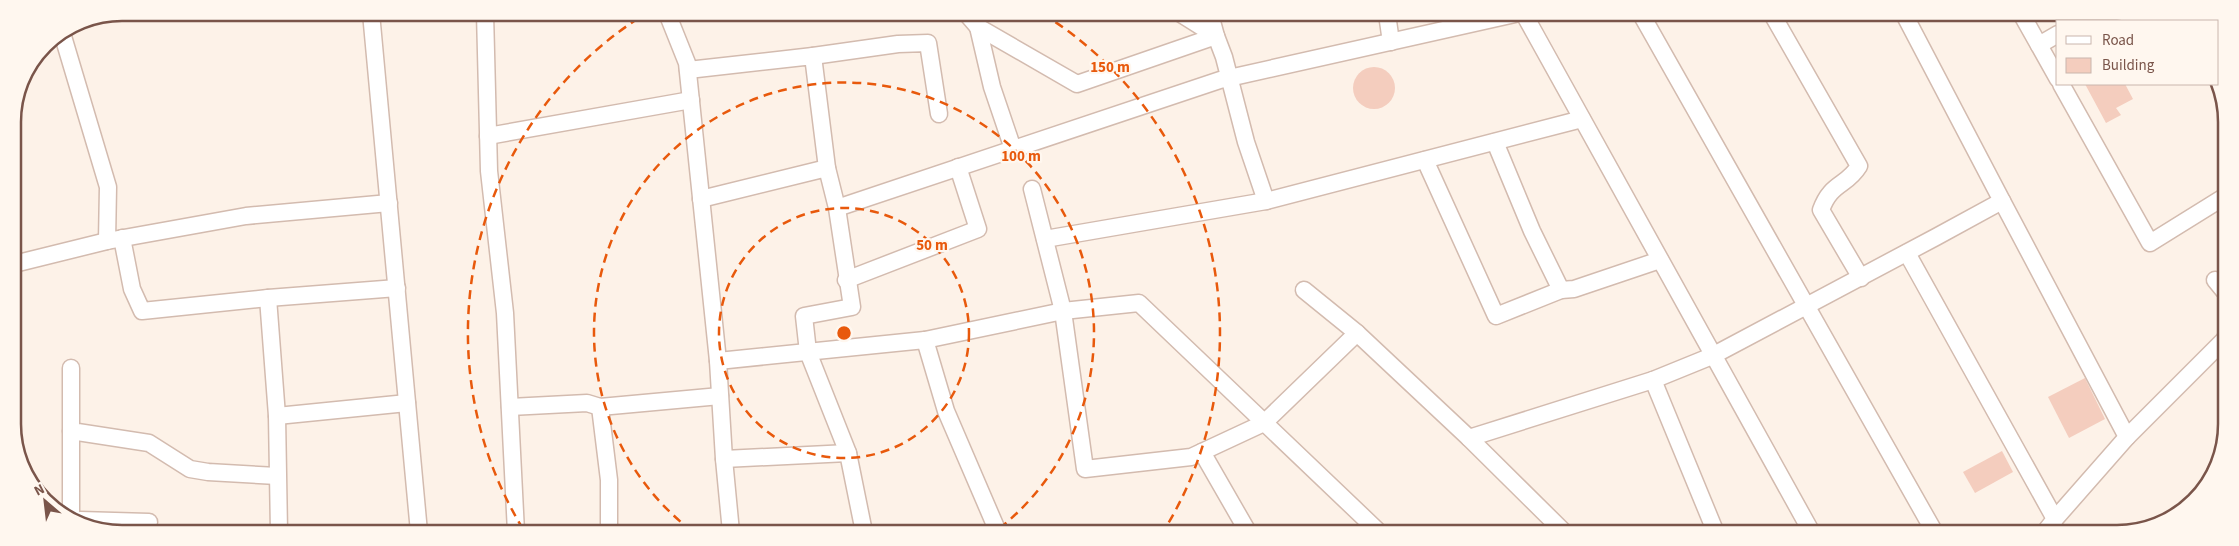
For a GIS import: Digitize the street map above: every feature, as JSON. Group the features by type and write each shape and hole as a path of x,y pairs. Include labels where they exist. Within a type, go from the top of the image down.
{"street":[{"path":"372,21 418,525"},
{"path":"485,21 489,171 506,314 516,525"},
{"path":"670,21 688,70 718,361 730,525"},
{"path":"973,21 978,27 1077,84 1216,36"},
{"path":"1193,21 1216,36"},
{"path":"1212,21 1224,57 1246,142 1266,201"},
{"path":"1388,21 1391,42"},
{"path":"837,208 1229,78 1484,21"},
{"path":"1528,21 1806,525"},
{"path":"1645,21 1930,525"},
{"path":"1776,21 1859,166 1852,177 1836,186 1826,196 1821,210 1861,278"},
{"path":"1908,21 2128,437"},
{"path":"2026,21 2056,76"},
{"path":"978,27 992,87 1013,149"},
{"path":"2039,46 2056,35"},
{"path":"64,40 108,187 114,240 142,311 268,298 397,288"},
{"path":"688,70 898,44 928,43 938,114"},
{"path":"813,56 827,168 837,208 846,280 852,307 804,316 808,352 848,453 863,525"},
{"path":"2062,85 2150,243 2218,201"},
{"path":"488,136 691,100"},
{"path":"1046,239 1266,201 1582,119"},
{"path":"1496,142 1532,231 1561,290"},
{"path":"1425,160 1496,316 1561,290 1574,289 1660,260"},
{"path":"846,280 978,229 958,167"},
{"path":"701,199 827,168"},
{"path":"1032,189 1063,311 1085,469 1191,457 1264,423 1357,333"},
{"path":"1469,438 1653,380 1712,356 2002,201"},
{"path":"21,262 114,240 246,216 389,203"},
{"path":"1907,253 2055,519"},
{"path":"1304,290 1357,333 1469,438 1557,525"},
{"path":"268,298 277,416 279,525"},
{"path":"718,361 926,340 1063,311 1139,304 1372,525"},
{"path":"926,340 946,411 995,525"},
{"path":"2050,525 2128,437 2218,346"},
{"path":"71,368 71,510"},
{"path":"1653,380 1713,525"},
{"path":"510,407 587,403 600,407 720,396"},
{"path":"277,416 408,403"},
{"path":"600,407 609,480 609,525"},
{"path":"71,431 149,442 190,469 208,472 277,476"},
{"path":"1202,452 1244,525"},
{"path":"724,459 848,453"},
{"path":"94,520 149,522"}],"building":[{"path":"1378,67 1386,70 1392,76 1395,88 1392,100 1386,106 1370,109 1362,106 1356,100 1353,84 1356,76 1362,70"},
{"path":"2086,85 2126,85 2133,99 2116,108 2121,115 2106,123"},
{"path":"2085,378 2105,419 2069,438 2048,397"},
{"path":"2002,451 2013,472 1975,493 1963,472"}]}
